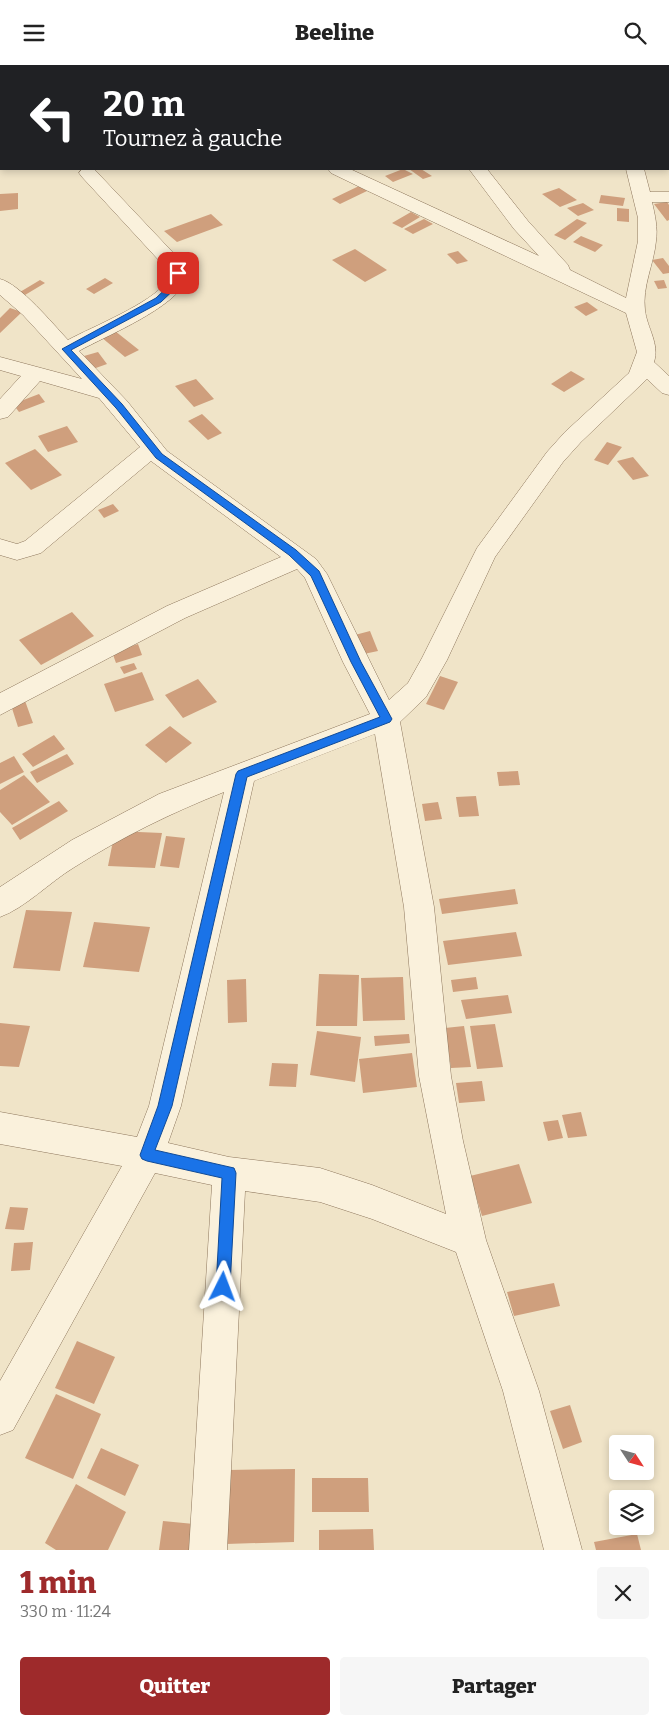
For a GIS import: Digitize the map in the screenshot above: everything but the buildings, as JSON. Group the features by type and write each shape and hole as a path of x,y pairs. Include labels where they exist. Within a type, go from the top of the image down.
{"street":[{"path":"339,170 424,212 567,275 635,310"},
{"path":"479,170 521,225 567,275"},
{"path":"0,904 31,881 120,825 168,802 386,719 417,690 434,660 485,554 502,528 572,437 639,376 647,352 635,310 636,290 648,241 647,218 635,170"},
{"path":"66,349 158,300 177,283 178,273 174,265 88,173"},
{"path":"642,197 669,197"},
{"path":"0,285 30,311 66,349 172,467 300,558 315,574 356,662 386,719 419,907 435,1076 469,1240 521,1391 563,1550"},
{"path":"0,363 107,393"},
{"path":"644,364 669,388"},
{"path":"0,412 34,373"},
{"path":"0,547 17,552 33,547 153,448"},
{"path":"0,705 176,612 300,558"},
{"path":"0,1417 147,1155 165,1106 242,774"},
{"path":"0,1128 147,1155 230,1173 320,1185 372,1202 469,1240"},
{"path":"208,1550 230,1173"}],"route":[{"path":"178,273 177,283 158,300 66,349 130,418 159,456 308,565 315,574 356,662 386,719 242,774 170,1077 165,1106 147,1155 230,1173 223,1287"}]}
